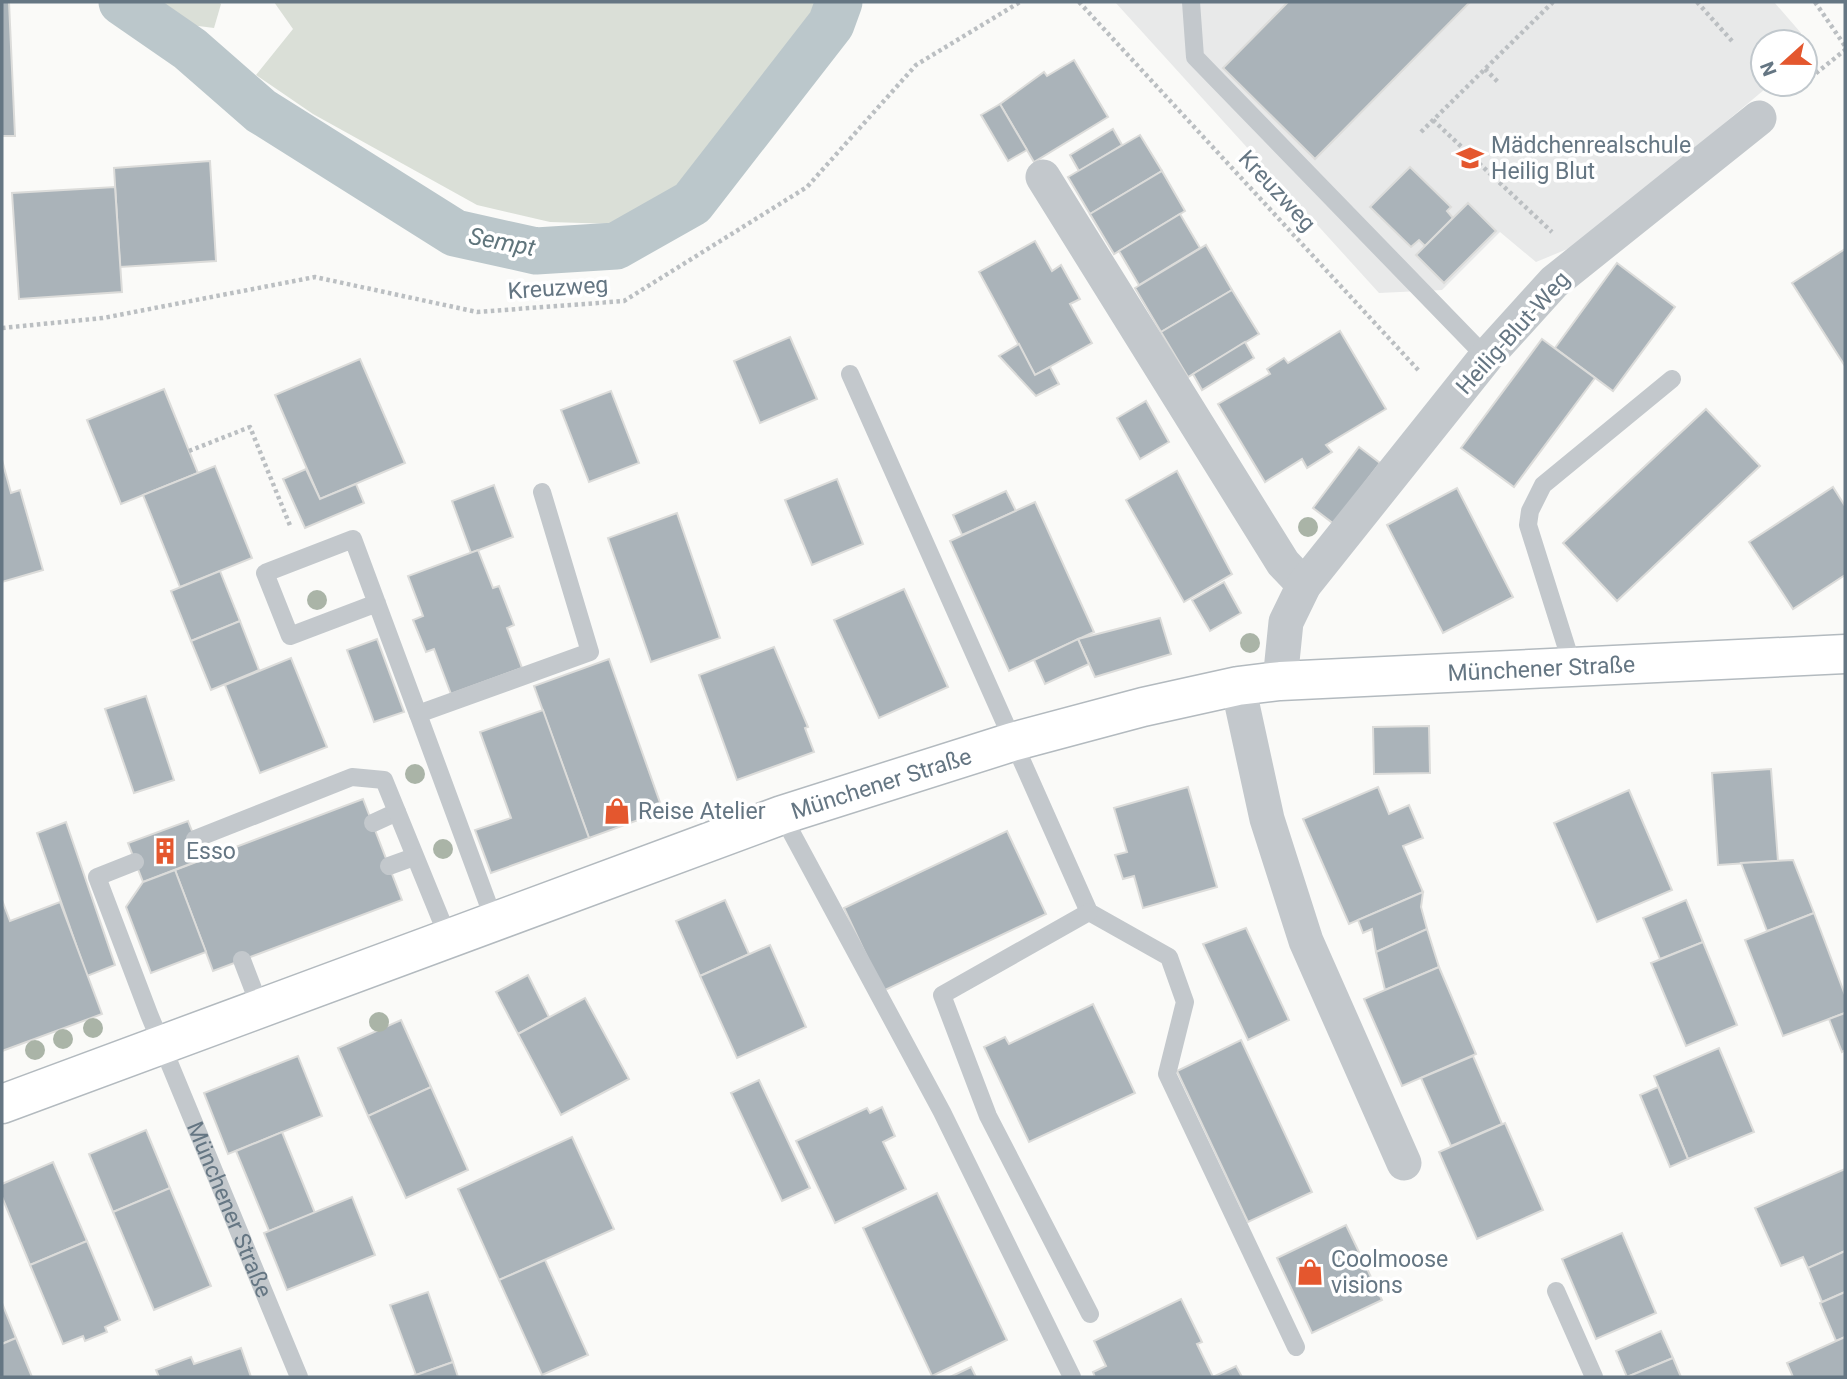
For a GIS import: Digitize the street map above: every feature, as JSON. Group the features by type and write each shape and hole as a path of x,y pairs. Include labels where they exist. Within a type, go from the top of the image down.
{"street":[{"name":"Heilig-Blut-Weg","path":"1280,681 1286,622 1304,585 1486,357 1554,282 1759,118"},
{"path":"1043,177 1283,563 1304,585"},
{"name":"Münchener Straße","path":"2,1104 782,815 1012,742 1143,706 1238,686 1280,681 1845,654"},
{"path":"1238,686 1266,819 1306,941 1404,1163"}],"lane":[{"path":"1191,2 1195,57 1486,357"},
{"path":"850,374 1089,912 1169,957 1185,1002 1167,1074 1296,1347"},
{"path":"1573,668 1528,525 1530,511 1543,485 1672,379"},
{"path":"418,714 590,652 542,492"},
{"path":"377,603 290,636 265,573 353,539 377,603 494,920"},
{"path":"195,839 352,777 384,780 448,937"},
{"path":"373,823 397,812"},
{"path":"782,815 942,1112 1072,1377"},
{"path":"389,866 414,857"},
{"path":"135,862 97,877 161,1044"},
{"path":"1089,912 942,995 988,1116 1090,1314"},
{"path":"242,960 260,1007"},
{"name":"Münchener Straße","path":"161,1044 299,1377"},
{"path":"1556,1291 1594,1377"}],"path":[{"name":"Kreuzweg","path":"2,328 103,318 315,277 477,312 624,301 807,187 916,65 1020,2"},
{"name":"Kreuzweg","path":"1079,2 1449,404"},
{"path":"1421,132 1553,2"},
{"path":"1697,2 1732,41"},
{"path":"1815,2 1845,48 1819,70"},
{"path":"1485,69 1499,83"},
{"path":"1433,120 1552,232"},
{"path":"189,451 250,427 303,558"}],"shaded area":[{"path":"142,2 221,4 214,28 175,23"},
{"path":"274,2 829,2 822,22 763,105 686,188 614,224 550,222 477,205 313,114 256,75 293,29"},
{"name":"Mädchenrealschule Heilig Blut","path":"1115,2 1774,2 1797,28 1749,28 1749,98 1754,98 1582,243 1536,262 1500,232 1442,290 1379,293"}],"building":[{"path":"2,2 9,2 15,136 2,136"},
{"path":"1288,2 1470,2 1315,159 1223,68"},
{"path":"1074,60 1108,117 1034,162 1000,104 1044,72 1047,76"},
{"path":"1000,104 1027,150 1008,161 981,115"},
{"path":"1113,129 1122,145 1079,171 1070,155"},
{"path":"1140,135 1162,171 1090,214 1068,177"},
{"path":"210,161 216,261 120,267 114,168"},
{"path":"1410,167 1451,207 1447,211 1453,218 1425,246 1419,240 1411,247 1370,207"},
{"path":"1162,171 1185,211 1114,254 1090,214"},
{"path":"115,187 122,292 19,299 12,193"},
{"path":"1468,203 1496,231 1444,283 1416,255"},
{"path":"1180,214 1200,248 1139,285 1119,251"},
{"path":"1035,241 1052,271 1061,265 1080,299 1070,304 1092,343 1035,375 979,272"},
{"path":"1206,245 1232,290 1161,332 1135,288"},
{"path":"1845,249 1845,366 1792,283"},
{"path":"1617,263 1675,307 1613,391 1555,348"},
{"path":"1232,290 1259,334 1188,377 1161,332"},
{"path":"1340,331 1386,409 1326,445 1332,452 1307,468 1302,459 1265,482 1218,404 1270,374 1267,369 1284,358 1288,363"},
{"path":"790,337 817,399 760,423 734,361"},
{"path":"1542,339 1595,378 1514,487 1461,448"},
{"path":"1245,342 1254,358 1202,390 1193,374"},
{"path":"1019,344 1035,375 1050,367 1059,384 1036,396 999,356"},
{"path":"360,359 405,463 320,499 275,395"},
{"path":"164,389 198,473 121,504 87,420"},
{"path":"611,391 639,463 589,482 561,410"},
{"path":"1146,401 1169,442 1140,459 1117,418"},
{"path":"1706,409 1760,466 1617,601 1563,543"},
{"path":"1359,447 1380,463 1334,524 1313,508"},
{"path":"2,460 11,493 20,490 43,570 2,582"},
{"path":"215,466 252,558 180,587 143,495"},
{"path":"306,469 320,499 356,484 364,503 305,528 283,479"},
{"path":"1177,471 1232,574 1184,602 1126,500"},
{"path":"837,479 863,544 812,565 785,500"},
{"path":"494,485 513,537 471,553 452,501"},
{"path":"1833,487 1845,506 1845,575 1793,609 1749,542"},
{"path":"1457,488 1513,597 1443,633 1387,525"},
{"path":"1006,491 1016,511 962,535 953,515"},
{"path":"1035,502 1094,632 1009,671 950,541"},
{"path":"677,513 720,638 651,662 608,538"},
{"path":"478,550 493,588 499,586 514,625 507,628 522,668 451,694 434,649 426,652 413,620 423,616 408,576"},
{"path":"220,571 240,621 191,641 171,591"},
{"path":"1224,582 1241,613 1210,631 1192,600"},
{"path":"904,589 948,687 879,718 834,620"},
{"path":"1160,618 1171,654 1095,677 1078,639"},
{"path":"240,621 259,670 211,690 191,641"},
{"path":"377,639 404,712 374,722 347,650"},
{"path":"1078,639 1089,664 1045,684 1034,660"},
{"path":"774,647 808,727 805,728 814,752 737,780 699,675"},
{"path":"291,658 327,747 260,773 225,685"},
{"path":"609,659 663,811 589,838 534,686"},
{"path":"146,696 174,780 134,793 105,709"},
{"path":"543,710 589,838 491,873 475,830 511,818 480,732"},
{"path":"1429,726 1430,773 1374,774 1373,727"},
{"path":"1771,769 1778,861 1718,865 1712,773"},
{"path":"1188,787 1217,887 1143,908 1134,876 1123,879 1115,855 1127,852 1114,808"},
{"path":"1378,787 1389,814 1409,805 1423,838 1403,846 1423,892 1349,924 1303,819"},
{"path":"1629,790 1672,890 1597,922 1554,823"},
{"path":"363,799 402,900 213,971 175,870"},
{"name":"Esso","path":"188,821 203,859 143,882 128,843"},
{"path":"66,822 115,965 87,976 37,833"},
{"path":"1007,831 1046,914 883,991 844,908"},
{"path":"1793,860 1814,913 1767,931 1741,863"},
{"path":"175,870 206,952 151,973 126,907 143,882"},
{"path":"1423,892 1421,907 1427,929 1376,952 1372,929 1363,933 1358,920"},
{"path":"2,900 10,921 60,902 102,1014 2,1051"},
{"path":"725,900 749,954 700,976 676,921"},
{"path":"1686,900 1703,942 1660,959 1643,918"},
{"path":"1814,913 1845,995 1845,1013 1783,1036 1745,940"},
{"path":"1246,928 1289,1020 1248,1040 1203,944"},
{"path":"1427,929 1439,967 1385,990 1376,952"},
{"path":"1703,942 1737,1025 1686,1046 1651,963"},
{"path":"770,945 806,1027 737,1058 700,976"},
{"path":"1439,967 1476,1054 1402,1086 1364,999"},
{"path":"528,975 549,1017 518,1034 496,992"},
{"path":"585,998 629,1079 561,1115 518,1034"},
{"path":"1093,1004 1135,1093 1029,1142 984,1047 1005,1037 1009,1044"},
{"path":"1845,1013 1845,1050 1842,1052 1829,1019"},
{"path":"401,1020 431,1087 368,1116 338,1048"},
{"path":"1241,1040 1312,1192 1248,1222 1177,1071"},
{"path":"1719,1048 1754,1132 1688,1159 1654,1076"},
{"path":"298,1056 322,1116 228,1154 204,1093"},
{"path":"1473,1056 1502,1124 1451,1146 1421,1078"},
{"path":"759,1080 810,1188 782,1201 731,1093"},
{"path":"431,1087 468,1170 406,1198 368,1116"},
{"path":"1658,1087 1688,1159 1670,1167 1640,1095"},
{"path":"882,1107 895,1136 883,1142 906,1189 835,1223 796,1141 867,1108 870,1113"},
{"path":"1505,1123 1543,1210 1477,1239 1439,1152"},
{"path":"146,1130 170,1188 113,1212 89,1154"},
{"path":"282,1132 315,1213 269,1231 236,1151"},
{"path":"572,1137 614,1229 499,1280 458,1189"},
{"path":"53,1162 87,1241 30,1265 2,1197 2,1184"},
{"path":"1845,1169 1845,1251 1808,1268 1803,1257 1781,1266 1755,1208"},
{"path":"170,1188 211,1286 154,1310 113,1212"},
{"path":"937,1193 1007,1340 932,1376 863,1228"},
{"path":"352,1197 375,1255 287,1290 264,1233"},
{"path":"1346,1225 1382,1300 1312,1333 1277,1258"},
{"path":"1622,1233 1656,1313 1596,1339 1562,1259"},
{"path":"87,1241 120,1320 105,1327 107,1332 85,1341 83,1336 63,1344 30,1265"},
{"path":"1845,1251 1845,1292 1822,1302 1808,1268"},
{"path":"545,1260 588,1355 542,1375 499,1280"},
{"path":"428,1292 453,1362 416,1375 390,1305"},
{"path":"1845,1292 1845,1337 1836,1341 1820,1303"},
{"path":"1181,1299 1202,1342 1197,1344 1213,1377 1095,1377 1093,1372 1106,1366 1094,1341"},
{"path":"2,1303 16,1338 2,1344"},
{"path":"1661,1331 1673,1358 1627,1377 1616,1351"},
{"path":"1845,1337 1845,1377 1793,1377 1787,1363"},
{"path":"16,1338 32,1377 2,1377 2,1344"},
{"path":"241,1348 251,1377 159,1377 156,1370 191,1357 194,1364"},
{"path":"1673,1358 1681,1377 1627,1377"},
{"path":"453,1362 458,1377 410,1377 416,1375"},
{"path":"1236,1366 1242,1377 1213,1377"},
{"path":"971,1367 976,1377 950,1377"}],"waterway":[{"name":"Sempt","path":"122,2 190,49 261,111 455,233 536,251 616,246 692,203 831,24 839,2"}],"place":[{"name":"Mädchenrealschule Heilig Blut","path":"1470,158"},
{"name":"Reise Atelier","path":"617,811"},
{"name":"Esso","path":"165,851"},
{"name":"Coolmoose visions","path":"1310,1272"}]}
